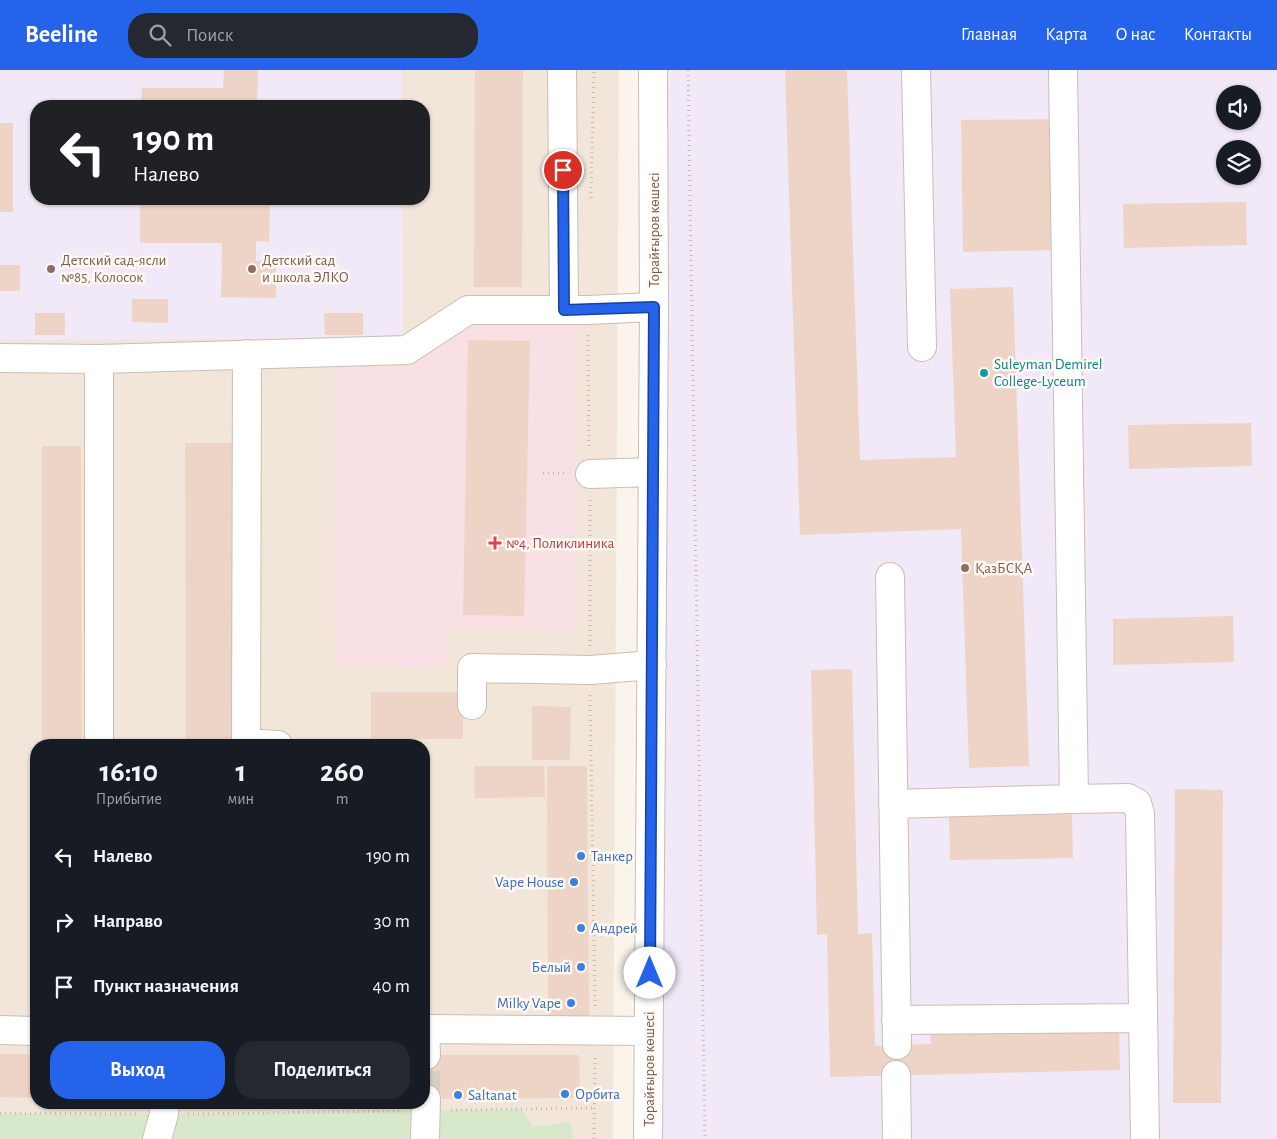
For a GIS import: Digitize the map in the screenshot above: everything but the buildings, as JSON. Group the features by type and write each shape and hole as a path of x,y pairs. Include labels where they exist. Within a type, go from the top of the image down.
{"street":[{"path":"562,70 576,310"},
{"name":"Торайғыров көшесі","path":"648,1139 654,307 653,70"},
{"path":"916,70 922,347"},
{"path":"1063,70 1074,799"},
{"path":"0,358 99,359 407,350 468,310 576,310 654,307"},
{"path":"246,739 247,354"},
{"path":"99,359 99,739"},
{"path":"590,474 653,472"},
{"path":"890,577 896,1033 1142,1018"},
{"path":"472,705 472,668 590,670 652,665"},
{"path":"893,804 1128,798 1137,804 1139,809 1145,1139"},
{"path":"0,1030 30,1031"},
{"path":"430,1038 595,1030 649,1031"},
{"path":"896,1075 897,1139"},
{"path":"424,1139 425,1109"}],"path":[{"path":"591,200 594,70"},
{"path":"688,70 705,1139"},
{"path":"576,310 590,474 590,670 595,1030 594,1139"},
{"path":"430,1105 595,1108"},
{"path":"0,1113 162,1119 350,1109"}],"shaded area":[{"path":"0,70 619,70 613,1139 0,1139"},
{"path":"0,70 402,70 402,100 30,100 30,205 402,205 403,339 0,340"},
{"name":"ҚазБСҚА","path":"653,70 1277,70 1277,1139 648,1139"},
{"path":"468,320 577,322 575,631 448,627 449,668 336,666 334,368 411,366"}],"green space":[{"path":"521,1109 533,1127 571,1122 572,1139 432,1139 433,1110"},
{"path":"414,1110 415,1139 168,1139 175,1114"},
{"path":"0,1113 156,1114 149,1139 0,1139"}],"place":[{"name":"Детский сад-ясли №85, Колосок","path":"51,269"},
{"name":"Детский сад и школа ЭЛКО","path":"252,269"},
{"name":"Suleyman Demirel College-Lyceum","path":"984,373"},
{"name":"№4, Поликлиника","path":"495,543"},
{"name":"ҚазБСҚА","path":"965,568"},
{"name":"Танкер","path":"581,856"},
{"name":"Vape House","path":"574,882"},
{"name":"Андрей","path":"581,928"},
{"name":"Белый","path":"581,967"},
{"name":"Milky Vape","path":"571,1003"},
{"name":"Орбита","path":"565,1094"},
{"name":"Saltanat","path":"458,1095"}],"route":[{"path":"563,170 564,310 654,307 650,973"}]}
